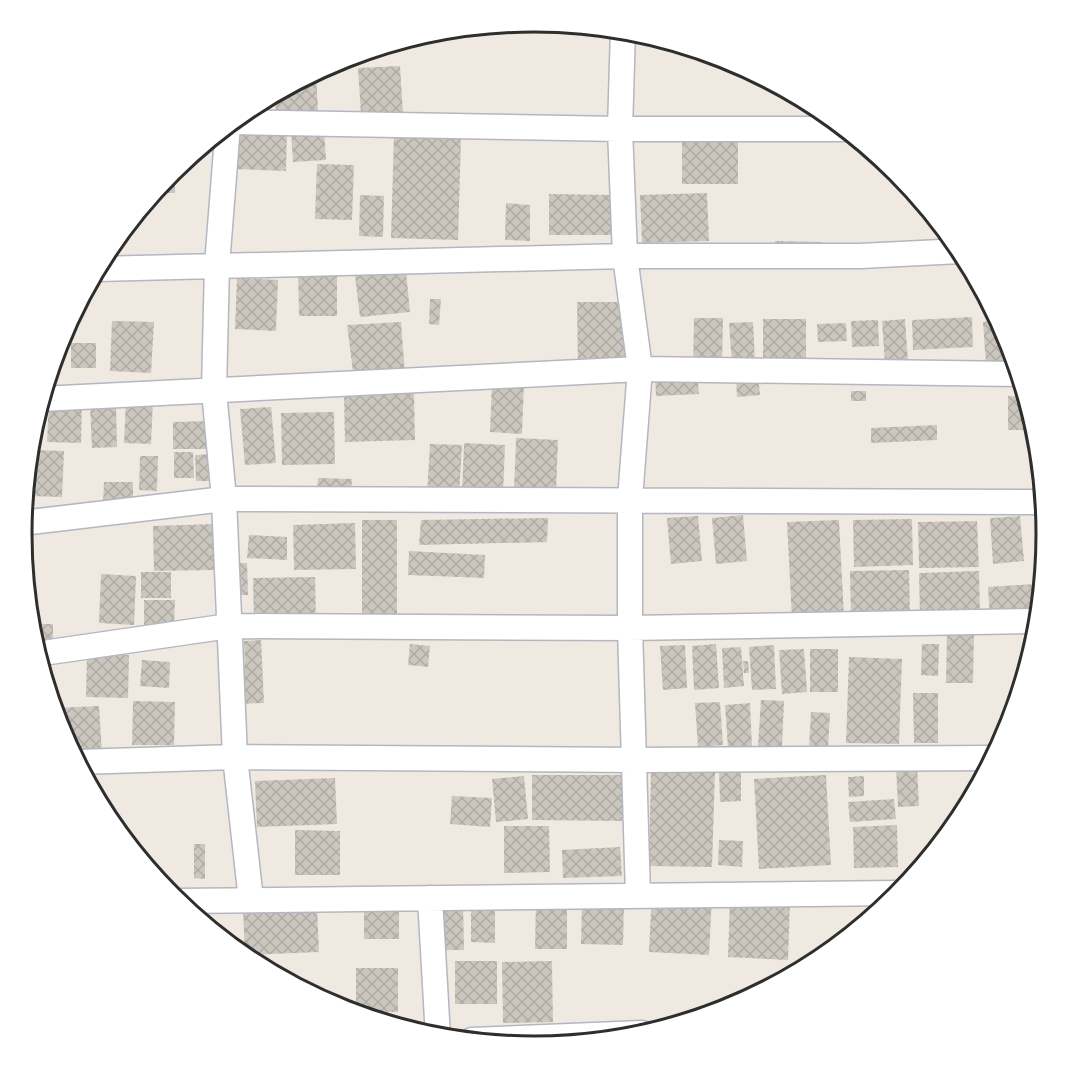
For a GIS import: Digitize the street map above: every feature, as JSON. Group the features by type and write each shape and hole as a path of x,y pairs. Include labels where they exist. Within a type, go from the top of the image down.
{"street":[{"path":"623,40 620,129 626,256 640,369 630,499 630,628 638,896"},
{"path":"245,123 620,129 830,129"},
{"path":"228,135 217,265 214,392 224,499 235,757 251,900"},
{"path":"107,269 626,256 860,256 949,252"},
{"path":"51,399 640,369 1010,374"},
{"path":"32,522 224,499 1034,502"},
{"path":"50,652 229,626 630,628 1028,621"},
{"path":"86,762 235,757 635,760 983,758"},
{"path":"192,901 883,893"},
{"path":"430,898 437,1026"}],"building":[{"path":"400,66 403,113 361,115 358,68"},
{"path":"316,81 318,112 276,115 275,104"},
{"path":"324,129 326,160 293,162 291,131"},
{"path":"235,130 287,130 286,171 234,169"},
{"path":"394,136 461,138 458,240 391,238"},
{"path":"682,138 738,138 738,184 682,184"},
{"path":"317,164 354,165 352,220 315,219"},
{"path":"175,183 175,193 166,193"},
{"path":"707,193 709,241 642,243 640,195"},
{"path":"549,194 615,195 615,235 549,235"},
{"path":"360,195 384,196 383,237 359,236"},
{"path":"506,203 530,205 530,241 505,240"},
{"path":"775,241 822,242 822,251 775,250"},
{"path":"337,266 337,316 299,316 298,267"},
{"path":"406,271 410,312 360,317 355,276"},
{"path":"237,278 278,280 276,331 235,329"},
{"path":"430,299 441,299 439,325 429,324"},
{"path":"577,302 625,302 626,367 578,367"},
{"path":"972,317 973,347 913,350 912,320"},
{"path":"694,318 723,318 722,367 693,366"},
{"path":"763,319 806,319 806,365 763,365"},
{"path":"905,319 908,362 885,364 882,321"},
{"path":"878,320 879,346 852,347 851,321"},
{"path":"112,321 154,322 151,373 110,371"},
{"path":"401,322 405,375 354,379 347,325"},
{"path":"753,322 755,362 732,364 729,323"},
{"path":"983,322 989,322 1006,364 986,365"},
{"path":"846,323 847,341 818,342 817,324"},
{"path":"71,343 96,343 96,368 71,368"},
{"path":"697,374 699,394 656,396 655,376"},
{"path":"758,374 760,395 737,397 736,376"},
{"path":"492,382 524,383 522,434 490,432"},
{"path":"851,391 866,391 866,401 851,401"},
{"path":"414,393 415,440 345,442 344,395"},
{"path":"1008,396 1016,396 1024,430 1008,430"},
{"path":"126,399 153,400 151,444 124,443"},
{"path":"49,403 82,404 81,443 47,442"},
{"path":"116,405 117,447 92,448 90,406"},
{"path":"271,407 276,463 245,465 240,409"},
{"path":"334,412 335,464 282,465 281,413"},
{"path":"208,421 208,449 173,449 173,422"},
{"path":"937,425 937,440 871,443 871,428"},
{"path":"516,438 558,440 556,492 514,490"},
{"path":"464,443 505,445 503,496 462,494"},
{"path":"430,444 462,445 459,496 427,495"},
{"path":"39,450 64,451 62,497 33,496"},
{"path":"174,452 193,452 194,478 174,478"},
{"path":"215,454 215,481 196,481 195,455"},
{"path":"140,456 158,456 157,491 139,490"},
{"path":"318,478 352,479 351,494 317,492"},
{"path":"104,482 133,482 133,504 103,503"},
{"path":"743,515 747,561 716,564 712,518"},
{"path":"698,516 702,561 671,564 667,518"},
{"path":"1020,516 1024,561 993,564 990,518"},
{"path":"548,518 547,542 419,545 421,520"},
{"path":"912,519 913,565 854,567 853,520"},
{"path":"362,520 397,520 397,618 362,618"},
{"path":"839,520 844,617 792,619 787,522"},
{"path":"977,521 979,567 919,568 918,522"},
{"path":"355,523 356,569 294,570 293,525"},
{"path":"215,524 216,570 154,571 153,526"},
{"path":"249,535 287,537 287,560 247,558"},
{"path":"409,551 485,555 484,578 408,575"},
{"path":"232,563 247,563 248,595 233,595"},
{"path":"909,570 910,616 851,617 850,571"},
{"path":"979,571 980,617 920,619 919,573"},
{"path":"141,572 171,572 171,598 141,598"},
{"path":"101,574 136,576 134,625 99,623"},
{"path":"315,577 316,622 254,624 253,578"},
{"path":"1032,584 1028,615 990,618 988,587"},
{"path":"144,600 175,600 174,626 144,626"},
{"path":"40,624 53,624 53,644 44,644"},
{"path":"947,632 974,632 973,683 946,683"},
{"path":"261,640 264,703 237,704 236,666 245,666 244,641"},
{"path":"410,644 430,646 428,667 408,665"},
{"path":"716,644 719,688 694,690 692,646"},
{"path":"922,644 939,644 938,676 921,675"},
{"path":"685,645 687,688 663,690 660,646"},
{"path":"774,645 776,689 752,690 749,647"},
{"path":"741,647 744,686 724,688 722,648"},
{"path":"804,649 807,692 782,694 779,650"},
{"path":"810,649 838,649 838,692 810,692"},
{"path":"87,654 129,655 128,698 86,697"},
{"path":"849,657 902,659 899,744 846,743"},
{"path":"142,660 170,662 169,688 140,686"},
{"path":"743,661 748,661 749,673 744,673"},
{"path":"913,693 938,693 938,743 914,743"},
{"path":"761,700 784,701 782,747 758,746"},
{"path":"133,701 175,702 174,745 132,745"},
{"path":"720,702 723,745 698,747 695,703"},
{"path":"750,703 752,747 728,748 725,705"},
{"path":"99,706 102,753 82,754 63,708"},
{"path":"811,712 830,713 828,748 809,747"},
{"path":"917,765 919,806 898,807 896,766"},
{"path":"651,770 715,772 712,867 649,866"},
{"path":"719,771 741,771 741,801 720,802"},
{"path":"532,775 623,775 622,821 532,820"},
{"path":"826,775 831,865 759,869 754,779"},
{"path":"524,776 528,819 496,822 492,779"},
{"path":"864,776 864,796 849,797 848,777"},
{"path":"335,778 337,824 257,827 255,781"},
{"path":"452,796 492,798 490,827 450,824"},
{"path":"894,799 896,819 850,822 848,802"},
{"path":"897,825 898,867 854,868 853,827"},
{"path":"504,826 549,826 550,872 504,873"},
{"path":"295,830 340,831 340,875 295,875"},
{"path":"719,840 743,841 742,867 718,865"},
{"path":"194,844 205,844 205,879 194,878"},
{"path":"620,847 622,876 563,878 562,850"},
{"path":"652,893 712,895 709,955 649,952"},
{"path":"536,897 567,898 567,949 535,949"},
{"path":"730,898 790,901 788,960 728,957"},
{"path":"582,901 624,902 623,945 581,944"},
{"path":"435,903 463,903 464,950 436,950"},
{"path":"471,905 495,906 495,943 471,942"},
{"path":"317,906 319,952 260,954 245,944 243,909"},
{"path":"364,906 399,906 399,939 364,939"},
{"path":"455,961 497,961 497,1004 455,1004"},
{"path":"552,961 553,1022 503,1023 502,962"},
{"path":"356,968 398,968 398,1012 381,1012 356,1003"}]}
